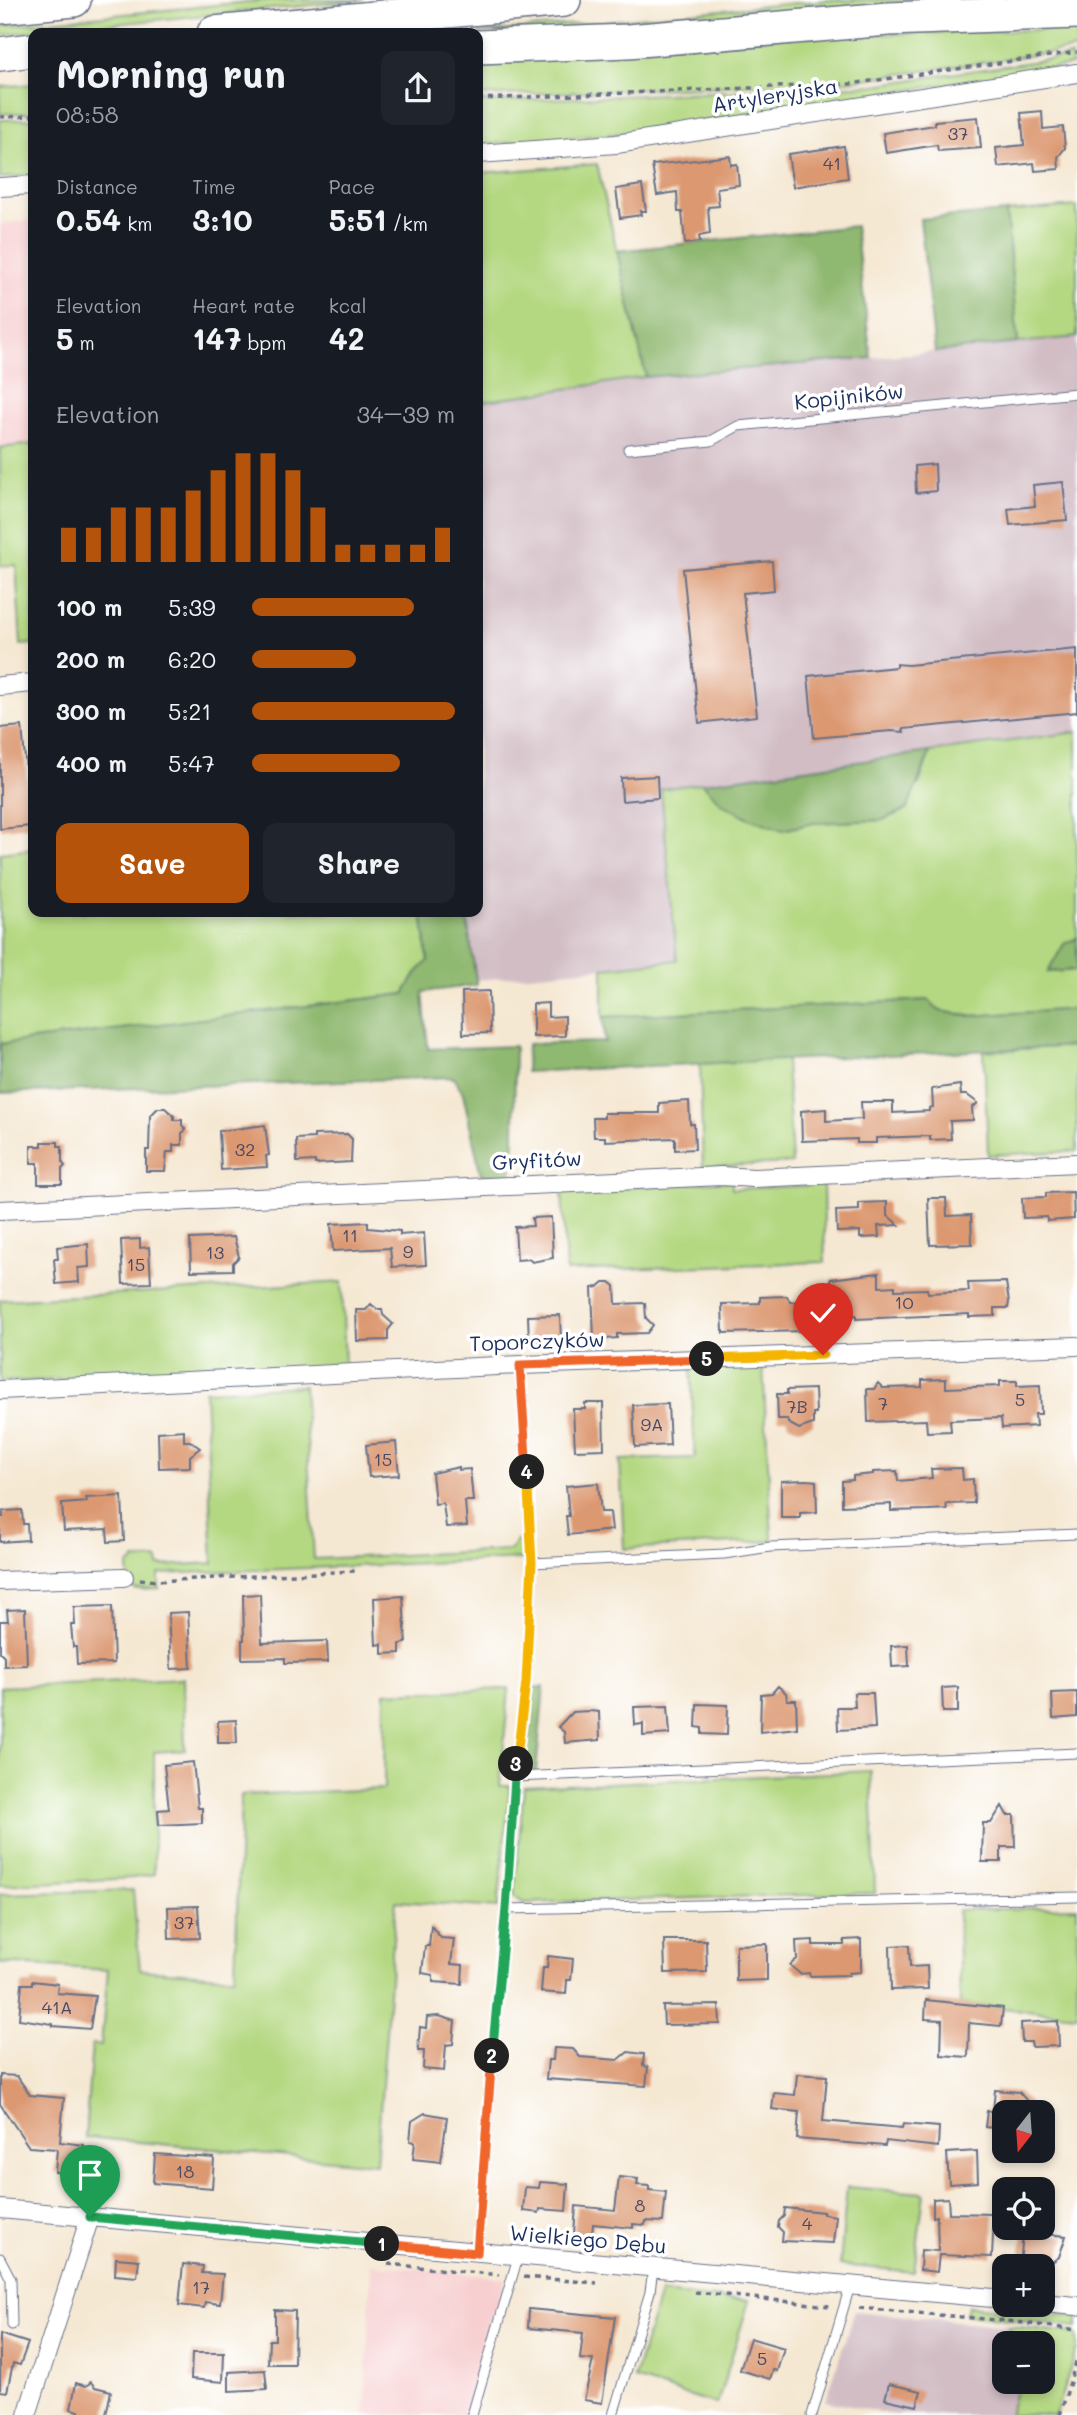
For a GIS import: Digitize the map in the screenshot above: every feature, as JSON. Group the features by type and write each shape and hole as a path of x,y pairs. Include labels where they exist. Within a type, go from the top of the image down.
{"highway":[{"path":"0,7 67,0"},
{"path":"267,28 564,0"},
{"path":"483,47 590,44 888,19 1077,12"},
{"path":"0,54 28,51"}],"street":[{"name":"Artyleryjska","path":"483,154 616,144 1077,73"},
{"path":"0,187 28,184"},
{"path":"0,686 28,683"},
{"name":"Gryfitów","path":"0,1210 639,1179 721,1176 754,1178 1077,1163"},
{"name":"Toporczyków","path":"0,1390 520,1365 1077,1346"},
{"path":"0,1581 124,1577"},
{"name":"Wielkiego Dębu","path":"0,2209 992,2299"},
{"path":"27,2415 90,2217"},
{"path":"1055,2304 1077,2306"}],"lane":[{"name":"Kopijników","path":"628,449 710,440 738,426 1077,393"},
{"path":"477,2253 515,1777 526,1682 532,1563 520,1365"},
{"path":"532,1563 724,1554 770,1547 1077,1534"},
{"path":"515,1777 1077,1754"},
{"path":"506,1909 1077,1897"},
{"path":"472,2415 518,2257"},
{"path":"0,2259 11,2279 12,2325"},
{"path":"612,2415 650,2292 653,2268"},
{"path":"812,2415 850,2286"}],"path":[{"path":"483,99 850,84 1077,52"},
{"path":"0,117 28,116"},
{"path":"156,1581 356,1571"},
{"path":"1060,2415 1077,2359"}],"shaded area":[{"path":"28,220 28,445 0,448 0,224"},
{"path":"1077,337 1077,732 662,789 677,961 476,980 467,917 483,917 483,401 646,377"},
{"path":"371,2264 506,2278 465,2415 365,2415"},
{"path":"854,2311 1008,2326 1011,2331 992,2331 992,2394 1015,2394 1009,2415 893,2415 826,2401"}],"green space":[{"path":"269,0 364,0 73,28 28,28 28,32 0,35 0,26"},
{"path":"828,0 1028,0 588,33 483,33"},
{"path":"1077,29 1077,49 850,81 483,96 483,58 799,36"},
{"path":"1071,56 1072,65 628,133 483,145 483,102 875,85"},
{"path":"28,84 28,113 0,114 0,87"},
{"path":"28,119 28,175 0,178 0,120"},
{"path":"597,164 646,377 483,401 483,173"},
{"path":"1077,206 1077,337 1018,343 1006,212"},
{"path":"1006,212 1018,343 935,352 920,219"},
{"path":"855,226 871,358 646,377 617,251"},
{"path":"28,445 28,644 21,645 16,565 0,566 0,448"},
{"path":"1077,732 1077,938 1064,944 1048,972 1077,970 1077,1009 969,1016 940,1011 928,1000 603,1017 603,968 677,960 661,789 702,783 722,804 783,830 813,823 883,820 919,784 930,752"},
{"path":"930,752 907,809 883,820 813,823 783,830 749,818 722,804 702,783"},
{"path":"28,850 28,917 423,917 428,962 417,972 404,994 0,1044 0,853"},
{"path":"423,917 467,917 476,985 423,992 428,1049 515,1046 511,1175 481,1175 463,1093 453,1077 0,1093 0,1044 404,994 417,972 428,961"},
{"path":"1077,938 1077,970 1048,972 1064,944"},
{"path":"928,1000 940,1011 969,1016 1077,1009 1077,1046 526,1072 527,1044 605,1042 603,1017"},
{"path":"1077,1046 1077,1151 988,1155 984,1051"},
{"path":"786,1059 792,1163 703,1167 700,1064"},
{"path":"732,1181 732,1189 823,1185 825,1262 566,1271 562,1190"},
{"path":"342,1282 345,1368 0,1382 0,1300"},
{"path":"763,1366 772,1541 624,1549 620,1460 695,1458 691,1369"},
{"path":"304,1386 314,1559 509,1550 518,1540 526,1542 525,1559 159,1574 159,1589 135,1590 129,1583 128,1566 135,1560 158,1559 159,1566 213,1563 205,1391"},
{"path":"183,1678 185,1750 154,1752 154,1874 133,1878 0,1885 0,1687"},
{"path":"544,1687 536,1772 526,1770 521,1764 528,1688"},
{"path":"509,1689 500,1786 510,1786 498,1908 396,1901 376,2164 85,2137 92,2044 101,2045 108,1970 0,1963 0,1894 133,1890 140,1970 235,1977 241,1795 384,1789 385,1693"},
{"path":"871,1771 875,1893 523,1903 514,1896 524,1787"},
{"path":"1077,1907 1077,2015 960,2004 958,1910"},
{"path":"847,2187 924,2193 914,2272 840,2265"},
{"path":"660,2293 749,2301 717,2404 634,2379"},
{"path":"968,2306 992,2308 992,2317 1055,2317 1055,2314 1077,2316 1077,2327 966,2314"},
{"path":"1008,2326 1075,2333 1077,2336 1077,2348 1055,2415 1009,2415 1015,2394 1055,2394 1055,2331 1011,2331"}],"building":[{"path":"1042,111 1043,129 1063,127 1065,148 1058,157 1059,169 1035,171 1034,163 998,167 996,148 1024,145 1021,113"},
{"path":"978,117 981,148 938,151 937,145 886,153 883,133 935,125 935,121"},
{"path":"844,146 848,178 793,187 788,154"},
{"path":"730,156 731,165 737,164 739,185 717,188 719,206 708,207 710,234 699,236 700,242 685,244 677,192 657,195 652,165"},
{"path":"642,185 646,211 640,211 641,215 620,218 616,189"},
{"path":"935,464 936,491 916,493 915,466"},
{"path":"1063,482 1067,520 1010,525 1008,509 1035,506 1033,485"},
{"path":"772,561 774,590 743,593 757,716 699,723 683,569"},
{"path":"1077,649 1077,712 903,729 904,732 814,738 808,676 896,667 896,664"},
{"path":"22,726 28,826 0,829 0,728"},
{"path":"657,776 658,798 622,801 621,778"},
{"path":"489,991 490,1033 463,1034 462,992"},
{"path":"548,1003 548,1017 565,1016 565,1036 533,1037 533,1004"},
{"path":"960,1085 961,1095 967,1095 978,1103 972,1108 973,1120 950,1121 951,1139 930,1140 930,1136 876,1138 876,1143 857,1143 857,1139 802,1141 801,1111 826,1109 826,1121 862,1119 861,1102 893,1102 893,1113 929,1111 929,1108 933,1107 932,1089"},
{"path":"689,1101 690,1124 694,1124 695,1149 675,1150 675,1138 605,1141 605,1137 594,1137 593,1118 604,1118 604,1113 659,1113 659,1103"},
{"path":"158,1108 165,1108 174,1116 174,1120 182,1120 186,1130 182,1133 182,1145 173,1145 173,1152 167,1152 165,1171 146,1171 150,1116"},
{"path":"265,1125 269,1155 266,1156 267,1167 221,1170 219,1131"},
{"path":"347,1134 352,1139 351,1162 297,1162 296,1139 314,1138 314,1135"},
{"path":"42,1142 58,1142 58,1146 62,1146 62,1162 65,1166 62,1169 62,1184 38,1184 38,1163 31,1163 31,1146 42,1146"},
{"path":"1073,1192 1074,1219 1047,1221 1047,1217 1023,1218 1022,1198 1046,1197 1046,1193"},
{"path":"928,1198 946,1198 947,1216 971,1215 972,1244 930,1245"},
{"path":"887,1202 887,1215 899,1225 878,1226 879,1237 860,1238 860,1231 837,1232 836,1211 859,1210 859,1203"},
{"path":"551,1217 553,1258 532,1262 529,1259 517,1260 515,1227 533,1226 532,1218"},
{"path":"368,1222 368,1228 400,1231 400,1235 424,1233 426,1265 392,1267 390,1248 333,1251 331,1224"},
{"path":"234,1237 239,1257 233,1263 233,1270 191,1271 190,1239"},
{"path":"140,1239 140,1248 149,1247 151,1283 123,1284 121,1240"},
{"path":"88,1244 89,1267 78,1268 79,1282 56,1284 54,1259 58,1259 57,1247"},
{"path":"879,1273 879,1287 895,1286 895,1290 927,1289 928,1293 969,1291 968,1283 1006,1282 1008,1308 995,1308 995,1316 969,1317 969,1314 856,1319 856,1315 807,1319 807,1331 723,1333 722,1304 760,1303 760,1297 787,1296 790,1302 832,1301 831,1279"},
{"path":"604,1282 615,1286 616,1304 645,1303 646,1318 653,1325 647,1333 617,1334 617,1338 594,1340 592,1288"},
{"path":"371,1304 382,1309 383,1315 393,1324 388,1330 388,1340 357,1341 356,1310 366,1310"},
{"path":"560,1315 561,1340 529,1341 528,1316"},
{"path":"946,1379 946,1388 1000,1386 1000,1381 1017,1381 1017,1386 1040,1385 1041,1414 1035,1414 1036,1426 1002,1428 1001,1418 950,1420 951,1431 927,1432 926,1420 868,1422 867,1389 874,1389 878,1383 883,1388 922,1387 922,1380"},
{"path":"815,1389 816,1413 813,1413 813,1424 799,1429 788,1423 787,1419 778,1419 777,1394 787,1394 787,1390"},
{"path":"585,1403 603,1403 604,1449 575,1450 573,1409 585,1409"},
{"path":"668,1404 670,1445 635,1447 633,1405"},
{"path":"184,1430 184,1441 190,1441 200,1448 190,1456 190,1467 159,1468 158,1432"},
{"path":"396,1442 399,1475 369,1477 366,1445"},
{"path":"459,1467 459,1470 470,1469 473,1501 465,1501 467,1526 446,1527 443,1503 435,1504 432,1473"},
{"path":"962,1468 963,1480 973,1479 974,1503 946,1504 947,1509 891,1511 891,1504 842,1506 842,1481 853,1480 853,1476 897,1471 898,1481 932,1478 931,1469"},
{"path":"781,1481 816,1481 817,1512 800,1513 800,1518 781,1518"},
{"path":"598,1483 601,1512 610,1512 612,1530 568,1535 566,1486"},
{"path":"122,1496 124,1541 108,1542 107,1529 64,1531 62,1504 87,1502 86,1498"},
{"path":"22,1510 23,1524 27,1524 28,1540 0,1542 0,1517 3,1517 3,1511"},
{"path":"260,1594 262,1643 327,1641 328,1662 285,1663 285,1658 242,1659 243,1595"},
{"path":"403,1596 406,1643 400,1644 400,1653 382,1654 382,1644 376,1645 374,1598"},
{"path":"112,1606 114,1663 77,1664 71,1625 75,1625 74,1607"},
{"path":"25,1609 27,1665 4,1666 4,1656 0,1652 0,1621 8,1621 7,1610"},
{"path":"188,1612 191,1668 171,1669 168,1613"},
{"path":"908,1645 909,1666 892,1667 891,1646"},
{"path":"778,1686 786,1693 787,1700 796,1700 797,1728 760,1732 761,1694 772,1693"},
{"path":"958,1687 958,1712 943,1712 942,1688"},
{"path":"1077,1692 1077,1717 1053,1719 1052,1693"},
{"path":"854,1693 873,1693 875,1728 838,1730 837,1707 855,1707"},
{"path":"697,1704 728,1705 727,1735 702,1734 702,1728 696,1727"},
{"path":"668,1706 670,1734 643,1736 643,1724 635,1725 634,1707"},
{"path":"572,1712 599,1712 600,1740 565,1743 564,1732 558,1727"},
{"path":"236,1720 237,1743 218,1743 218,1721"},
{"path":"193,1762 198,1808 202,1808 202,1823 159,1825 158,1810 169,1809 164,1765"},
{"path":"1002,1806 1007,1815 1014,1815 1015,1847 1001,1847 1001,1862 982,1862 983,1823 991,1823"},
{"path":"198,1906 200,1938 169,1939 168,1907"},
{"path":"431,1926 441,1938 454,1939 451,1964 463,1965 462,1984 433,1982 433,1975 422,1973 425,1946 429,1946"},
{"path":"861,1939 861,1972 810,1976 809,1973 800,1974 790,1965 797,1959 796,1941 813,1940 813,1945 844,1945 844,1940"},
{"path":"664,1940 706,1940 707,1972 665,1973"},
{"path":"767,1944 767,1980 736,1981 736,1945"},
{"path":"909,1945 910,1967 927,1966 928,1989 891,1990 890,1946"},
{"path":"548,1956 573,1959 571,1980 567,1980 566,1994 541,1992 543,1968 547,1968"},
{"path":"32,1981 58,1984 57,1993 95,1996 90,2029 53,2026 19,2019 22,1984 32,1984"},
{"path":"926,2000 1003,2008 1001,2026 969,2023 968,2057 941,2055 942,2020 925,2019"},
{"path":"719,2005 720,2024 664,2025 663,2006"},
{"path":"439,2016 455,2021 453,2044 446,2045 444,2071 423,2069 424,2051 418,2051 420,2027 426,2028 427,2017"},
{"path":"1058,2021 1059,2046 1032,2047 1031,2042 1022,2042 1021,2023"},
{"path":"554,2048 573,2049 580,2057 618,2060 628,2052 644,2054 643,2066 648,2067 646,2086 546,2079 548,2060 553,2060"},
{"path":"797,2074 827,2076 823,2121 902,2128 903,2124 939,2127 938,2147 886,2141 885,2146 797,2139 799,2112 772,2109 774,2093 795,2095"},
{"path":"0,2075 17,2076 30,2095 64,2098 60,2142 84,2145 81,2174 55,2172 57,2149 29,2147 0,2104"},
{"path":"995,2090 1019,2092 1026,2100 994,2100"},
{"path":"987,2111 992,2111 992,2128 985,2127"},
{"path":"425,2113 447,2117 441,2162 413,2159 415,2142 410,2141 412,2121"},
{"path":"977,2151 978,2182 949,2184 947,2153"},
{"path":"155,2154 214,2158 212,2188 153,2183"},
{"path":"619,2177 638,2179 637,2185 666,2192 663,2222 646,2221 645,2225 633,2224 633,2228 593,2224 592,2236 574,2234 576,2206 615,2210"},
{"path":"540,2182 568,2184 566,2211 523,2211 525,2187 539,2188"},
{"path":"948,2198 949,2213 992,2214 992,2257 939,2255 937,2272 920,2270 921,2250 938,2251 937,2216 933,2217 933,2199"},
{"path":"785,2208 836,2216 833,2243 782,2241 783,2232 778,2227"},
{"path":"1055,2235 1066,2236 1059,2257 1055,2260 1055,2254 1021,2254 1022,2240 1055,2240"},
{"path":"116,2258 139,2260 137,2277 115,2275"},
{"path":"183,2264 203,2266 202,2273 223,2274 220,2304 205,2302 204,2308 179,2305"},
{"path":"529,2309 615,2317 602,2403 584,2400 593,2360 580,2359 583,2333 528,2328"},
{"path":"275,2310 295,2311 294,2364 268,2364 269,2340 275,2340"},
{"path":"0,2334 28,2343 20,2365 13,2363 7,2392 0,2391"},
{"path":"750,2338 784,2348 777,2371 773,2370 770,2379 740,2370"},
{"path":"192,2353 224,2353 223,2382 191,2379"},
{"path":"265,2370 267,2389 229,2391 229,2372"},
{"path":"91,2382 95,2387 111,2391 106,2415 79,2415 79,2411 71,2409 76,2383 86,2386"},
{"path":"889,2384 921,2391 917,2406 885,2399"}],"route":[{"path":"90,2217 477,2253 515,1777 526,1682 532,1563 520,1365 823,1355"}]}
